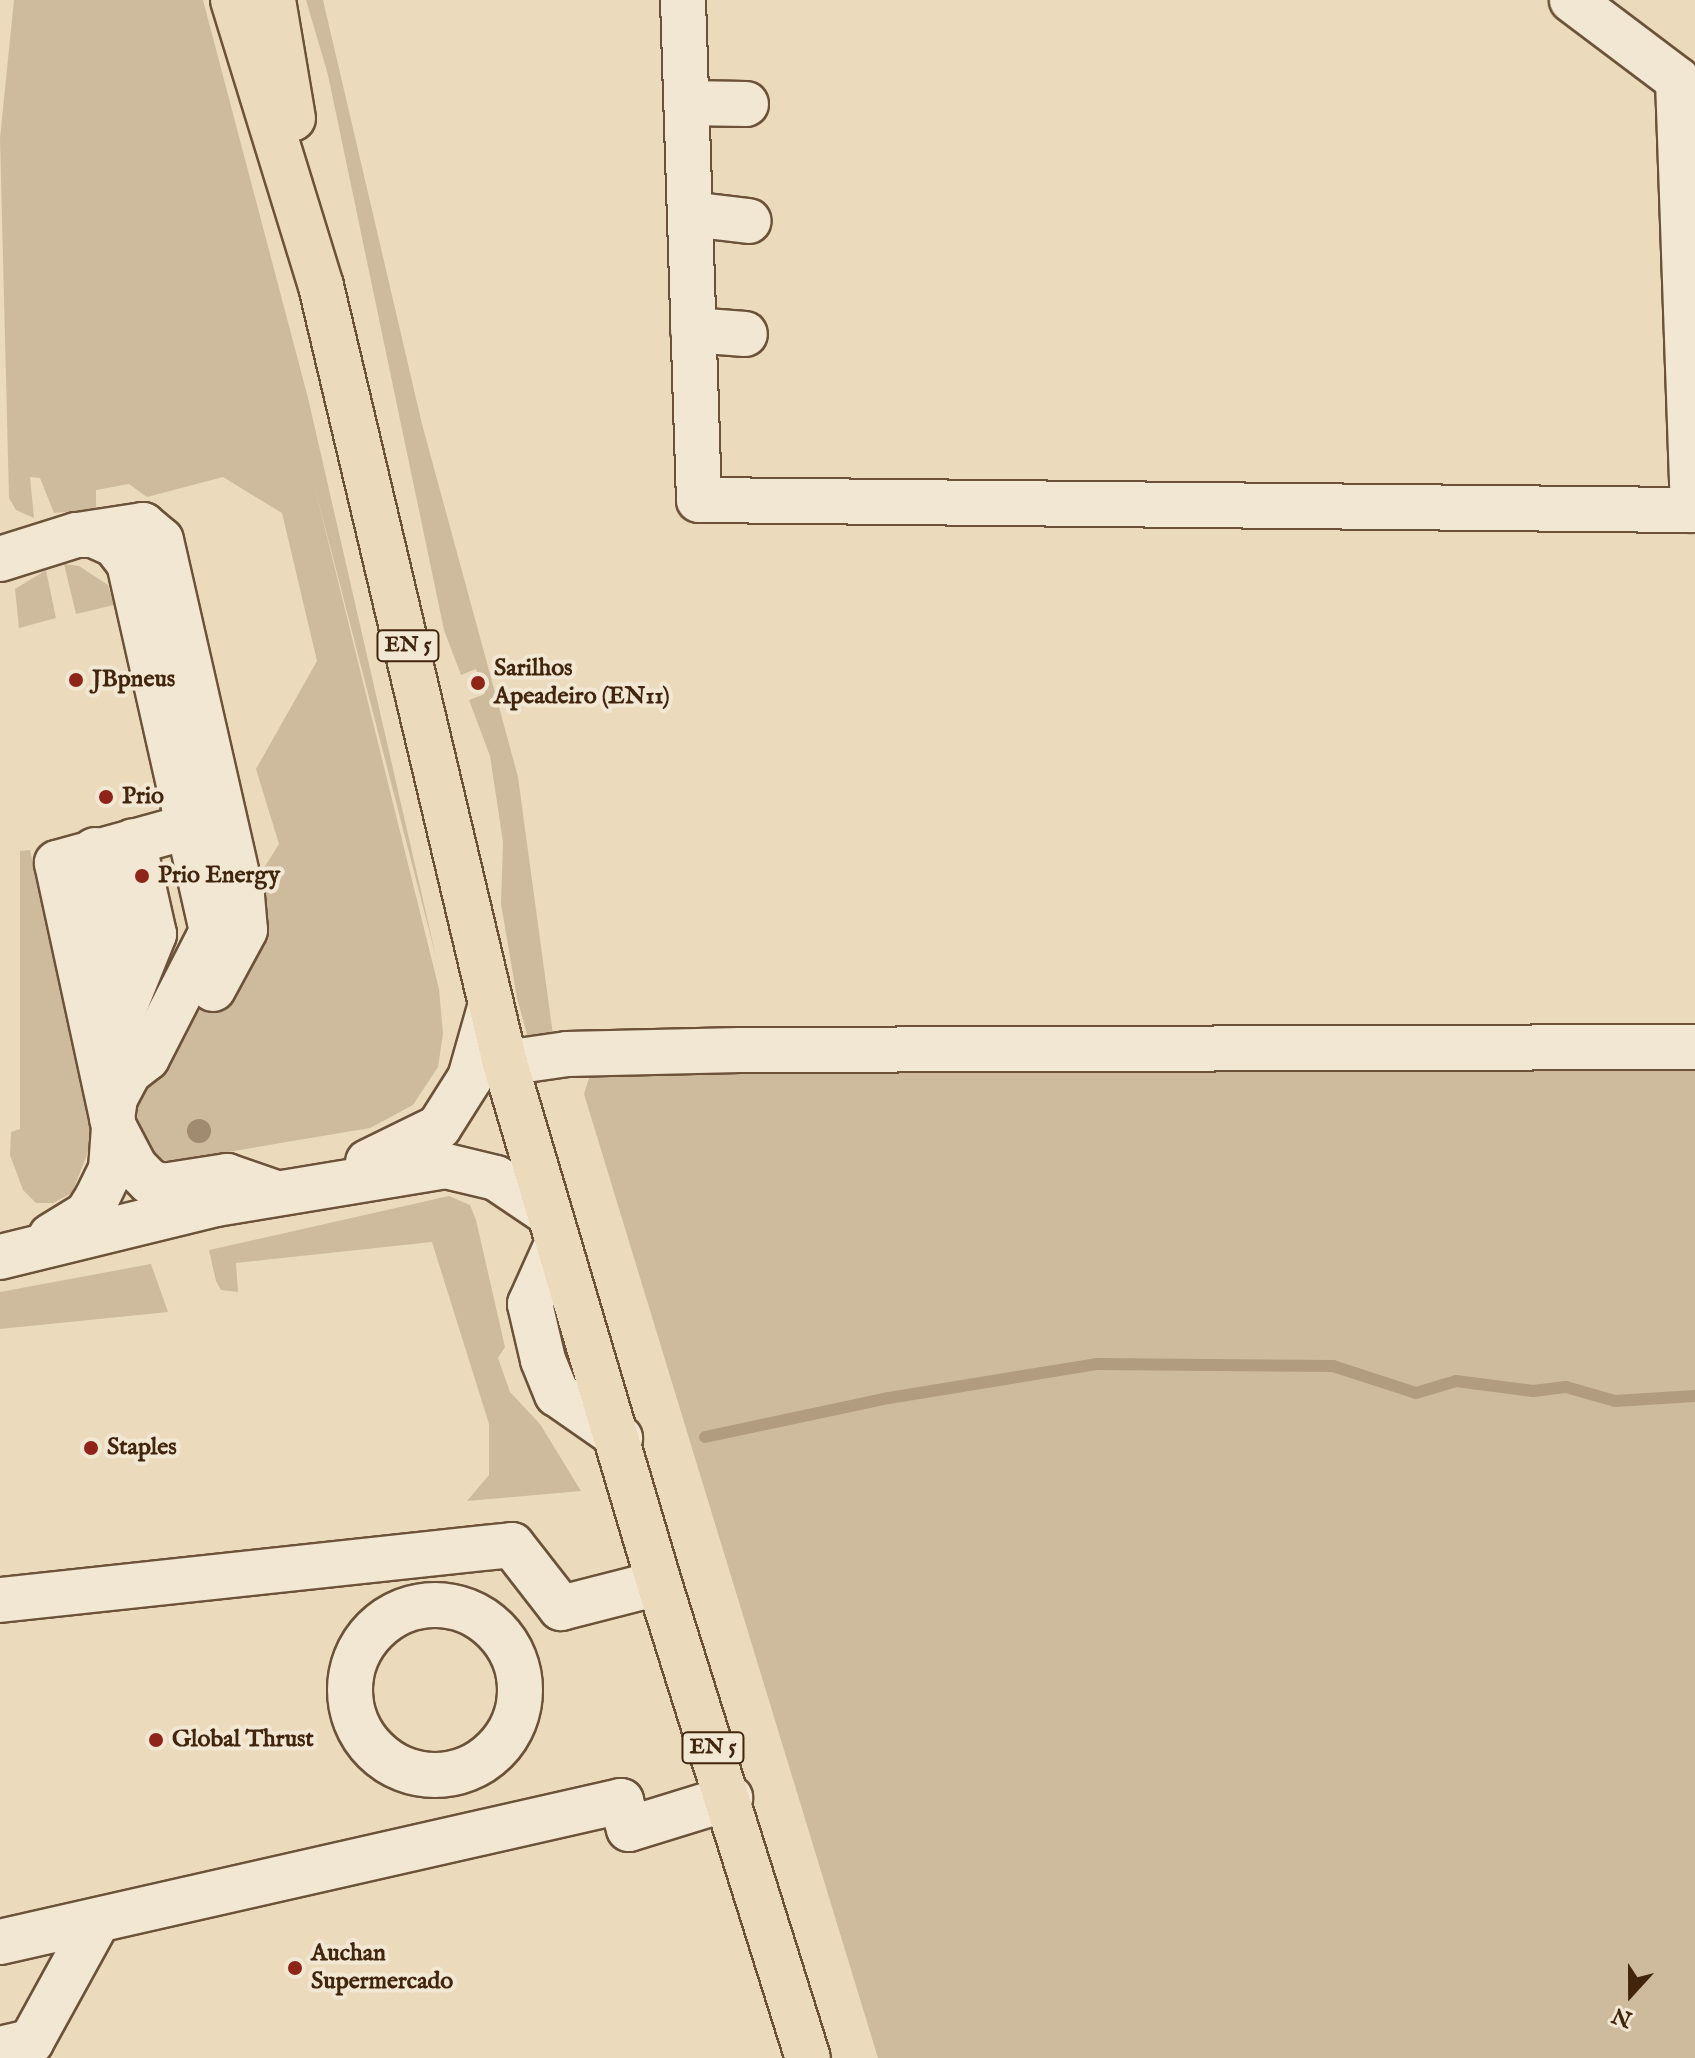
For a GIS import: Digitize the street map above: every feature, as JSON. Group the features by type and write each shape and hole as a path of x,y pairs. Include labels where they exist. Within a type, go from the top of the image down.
{"main road":[{"name":"EN 5","path":"233,0 321,286"},
{"name":"EN 5","path":"273,0 321,286 490,1007 552,1228 620,1438 659,1583 730,1798 808,2058"}],"street":[{"path":"683,0 699,500 1693,510 1686,81 1572,0"},
{"path":"686,103 746,104"},
{"path":"690,214 749,221"},
{"path":"693,330 745,334"},
{"path":"0,559 76,535 143,525 161,540 242,896 245,930 206,1002 175,1005"},
{"path":"46,1245 52,1235 87,1214 111,1169 115,1067 154,934 129,563 106,539 76,535"},
{"path":"115,1067 147,1058 212,931 148,837"},
{"path":"115,1067 92,1018 57,863 148,837"},
{"path":"113,1123 135,1167 150,1182 163,1186 227,1176 295,1189 439,1127 470,1078 490,1007"},
{"path":"505,1063 567,1054 740,1050 1695,1047"},
{"path":"0,1257 295,1189 459,1166 505,1183 552,1228"},
{"path":"8,1605 512,1545 561,1608"},
{"path":"511,1652 561,1608 659,1583"},
{"path":"0,1942 621,1801 629,1829 730,1798"},
{"path":"0,2049 31,2042 98,1920"}],"shaded area":[{"path":"14,0 203,0 308,398 437,961 315,488 439,989 443,1034 438,1067 413,1105 370,1128 169,1162 149,1153 130,1108 182,1015 210,1008 247,895 279,844 256,769 317,661 282,513 223,477 147,497 129,484 96,490 96,509 54,513 40,478 30,477 34,518 16,510 9,498 0,138"},
{"path":"306,0 323,0 422,424 518,777 553,1035 528,1038 517,998 501,904 503,842 490,756 469,700 485,694 476,669 461,675 444,630 328,75"},
{"path":"64,564 79,566 108,585 114,605 76,614"},
{"path":"46,570 56,618 19,628 15,589"},
{"path":"30,850 93,1139 72,1193 53,1203 36,1203 23,1190 10,1155 11,1132 20,1129 20,851"},
{"path":"604,1062 1695,1064 1695,2058 878,2058 584,1094 589,1078"},
{"path":"449,1196 470,1205 476,1220 505,1347 498,1358 510,1392 540,1424 581,1491 467,1501 489,1475 489,1424 432,1242 236,1263 238,1292 221,1290 216,1281 209,1250"},
{"path":"151,1264 168,1312 0,1329 0,1292"}],"waterway":[{"path":"705,1437 889,1398 1096,1364 1333,1366 1416,1393 1456,1381 1533,1391 1566,1387 1615,1401 1695,1396"}],"place":[{"name":"JBpneus","path":"76,680"},
{"name":"Sarilhos Apeadeiro (EN11)","path":"478,683"},
{"name":"Prio","path":"106,797"},
{"name":"Prio Energy","path":"142,876"},
{"name":"Staples","path":"91,1448"},
{"name":"Global Thrust","path":"156,1740"},
{"name":"Auchan Supermercado","path":"295,1968"}]}
